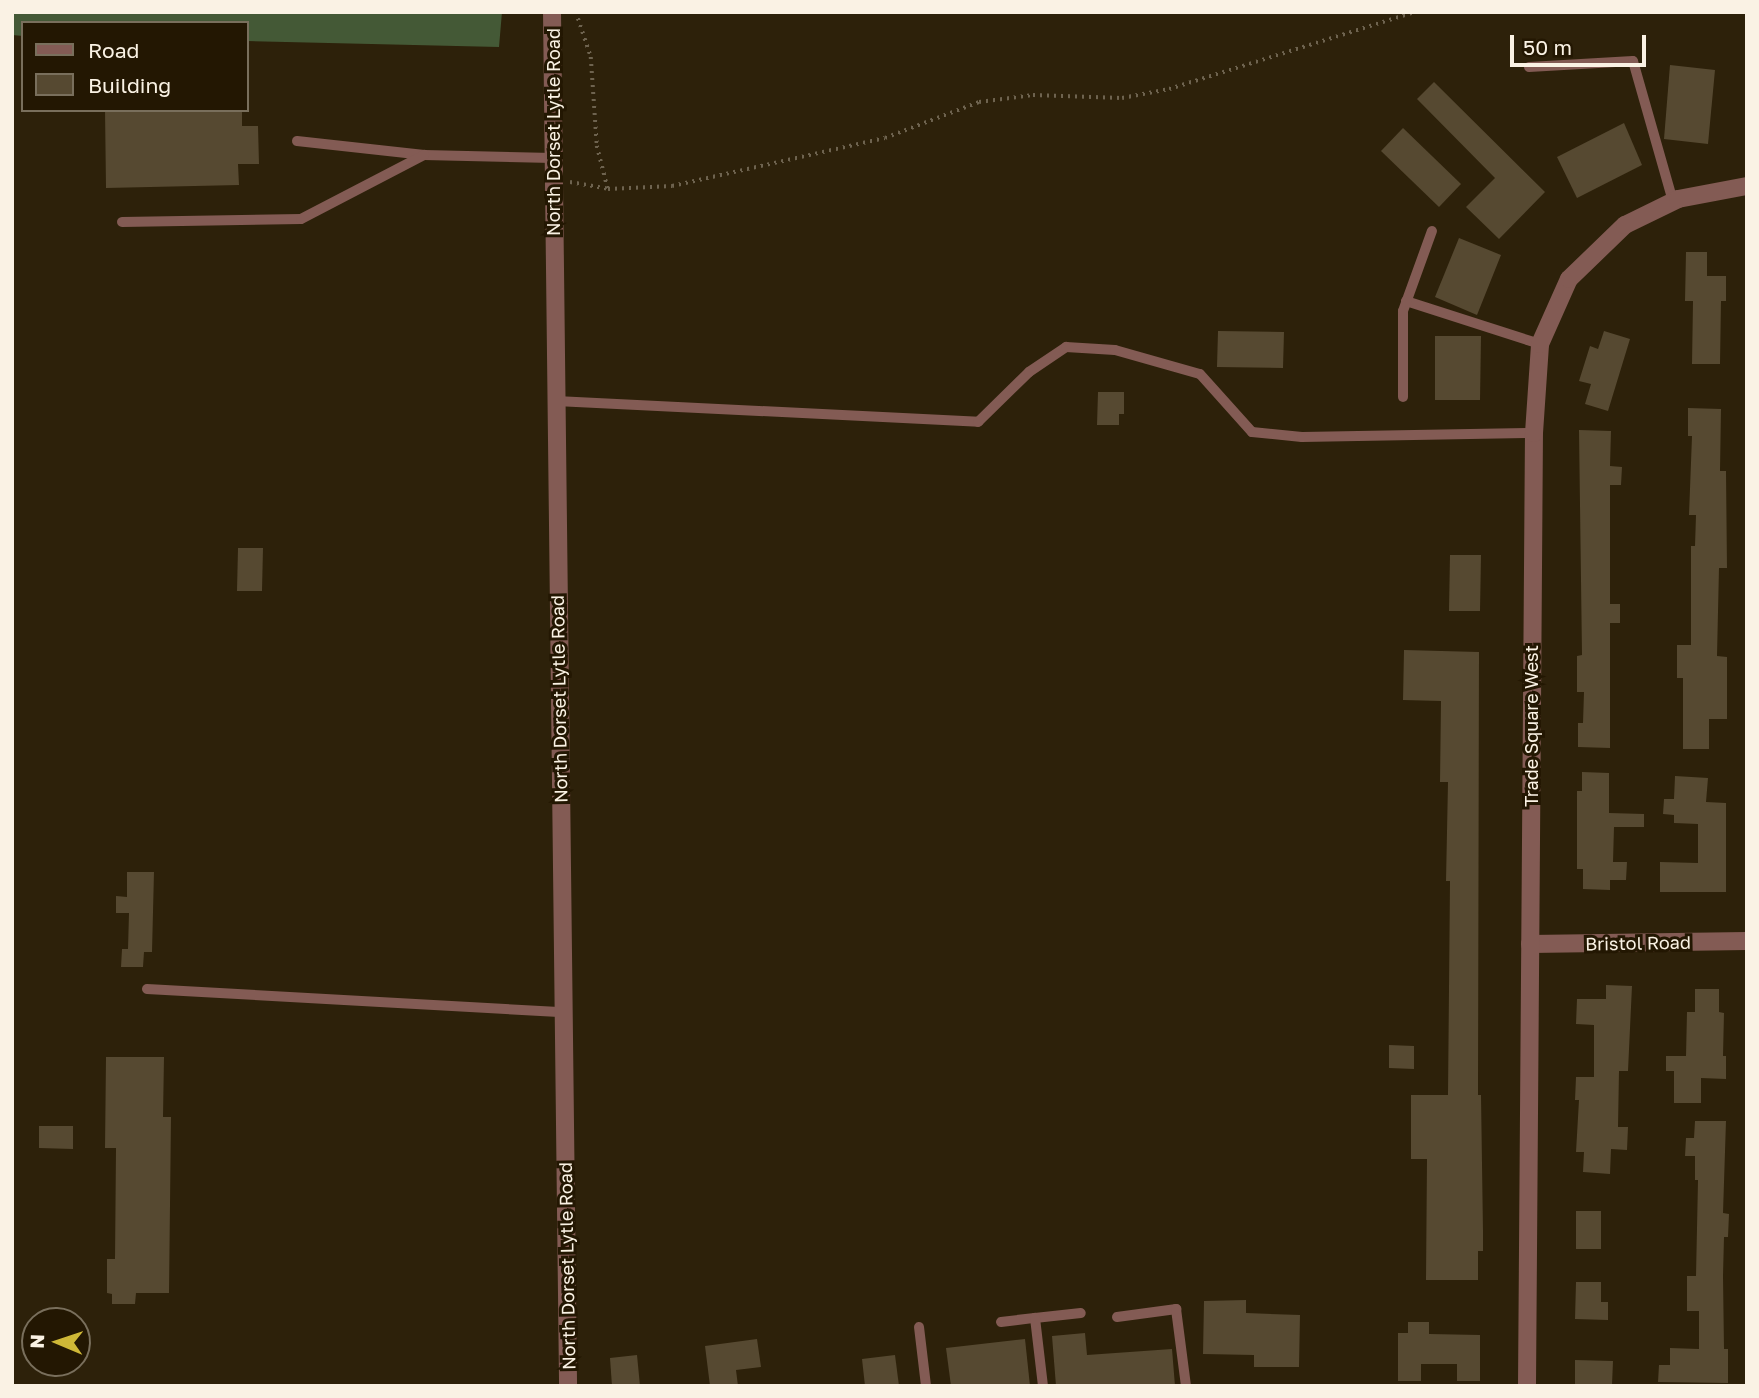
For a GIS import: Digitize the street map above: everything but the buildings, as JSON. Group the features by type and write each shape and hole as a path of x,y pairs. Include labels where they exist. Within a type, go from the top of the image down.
{"street":[{"name":"North Dorset Lytle Road","path":"552,12 568,1386"},
{"name":"Trade Square West","path":"1527,1386 1534,433 1540,344 1569,279 1625,225 1674,201 1730,187 1747,186"},
{"name":"Bristol Road","path":"1530,944 1747,942"}],"lane":[{"path":"1529,67 1633,61 1674,201"},
{"path":"297,141 424,155 552,158"},
{"path":"122,222 301,219 424,155"},
{"path":"1403,397 1403,311 1432,231"},
{"path":"1406,302 1540,344"},
{"path":"556,401 978,422 1029,372 1066,347 1115,350 1200,374 1252,432 1303,438 1534,433"},
{"path":"147,989 563,1012"},
{"path":"1117,1317 1176,1309 1186,1386"},
{"path":"1001,1322 1081,1313"},
{"path":"1035,1318 1042,1386"},
{"path":"919,1327 926,1386"}],"path":[{"path":"576,12 592,57 597,146 608,189"},
{"path":"553,177 608,189 672,186 776,165 885,138 979,102 1033,95 1122,98 1169,89 1414,12"}],"green space":[{"path":"12,12 502,12 499,47 248,41 248,21 21,21 21,36 12,35"}]}
